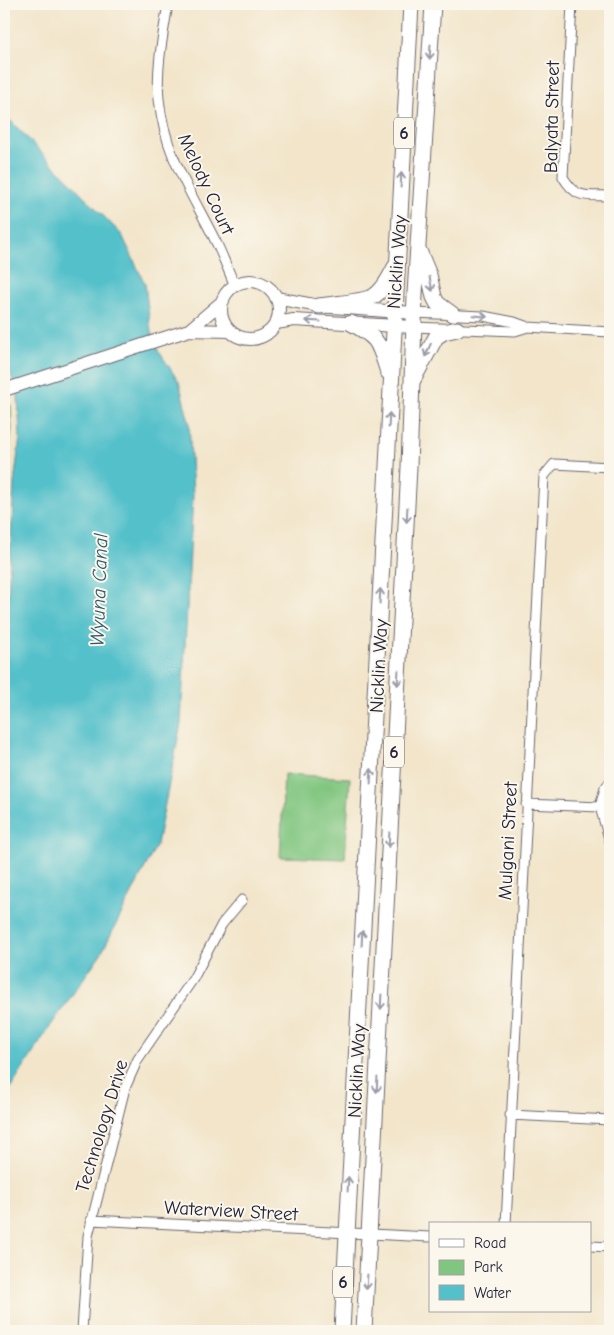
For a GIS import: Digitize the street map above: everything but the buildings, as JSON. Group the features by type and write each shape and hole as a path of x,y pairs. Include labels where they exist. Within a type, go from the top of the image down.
{"highway":[{"name":"Nicklin Way","path":"342,1331 411,4"},
{"name":"Nicklin Way","path":"364,1331 410,467 413,320 433,4"},
{"path":"418,248 429,275 437,303 452,314"},
{"path":"318,306 367,299 374,296 381,290 397,263"},
{"path":"351,323 366,331 378,342 391,383"},
{"path":"411,384 436,337 444,332 456,329"}],"main road":[{"path":"188,330 223,301 228,292 235,286 250,281 266,286 276,298 279,310 276,323 272,330 264,336 255,338 239,336 230,331 224,322 222,313 223,301"},
{"path":"276,298 395,319 413,320"},
{"path":"276,323 294,320 351,323 395,319"},
{"path":"4,390 188,330 230,331"}],"street":[{"name":"Melody Court","path":"168,4 160,71 159,98 164,131 172,156 217,244 235,286"},
{"name":"Balyata Street","path":"572,4 563,177 570,189 579,195 610,196"},
{"path":"413,320 452,314 491,317 528,327 610,332"},
{"path":"413,320 456,329 515,331 528,327"},
{"name":"Mulgani Street","path":"506,1222 510,1115 544,476 554,464 610,467"},
{"path":"610,782 605,788 600,807 610,842"},
{"path":"526,804 600,807"},
{"name":"Technology Drive","path":"82,1331 86,1248 91,1220 125,1088 138,1059 193,979 222,924 242,900"},
{"path":"510,1115 610,1120"},
{"name":"Waterview Street","path":"91,1220 429,1237"},
{"path":"592,1246 610,1247"}],"green space":[{"path":"4,399 11,405 12,429 8,458 4,458"},
{"path":"284,774 350,778 345,859 280,857"}],"water":[{"name":"Wyuna Canal","path":"4,114 122,235 145,284 150,326 158,350 179,382 189,422 193,494 181,723 157,844 102,952 47,1031 9,1091 4,1105 4,676 14,483 20,437 18,394 4,362"}]}
